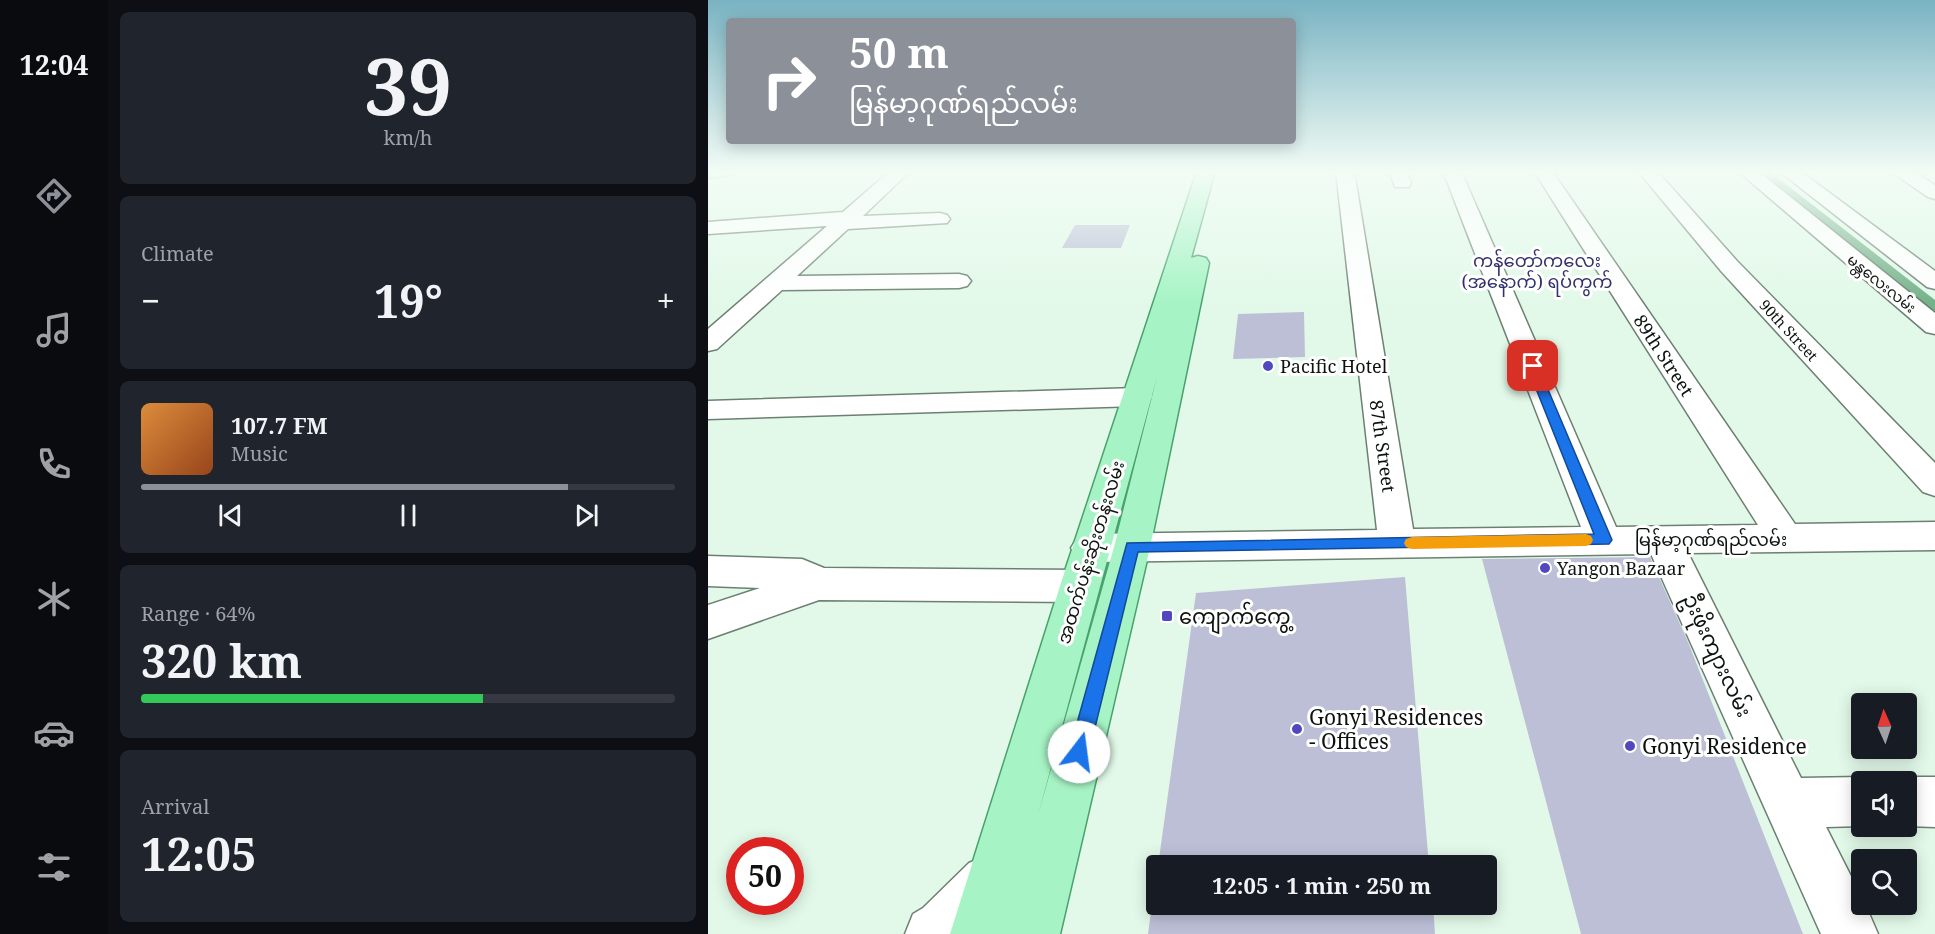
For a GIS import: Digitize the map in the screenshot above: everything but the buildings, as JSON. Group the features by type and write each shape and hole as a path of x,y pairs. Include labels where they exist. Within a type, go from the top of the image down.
{"main road":[{"name":"အထက်ပန်းဆိုးတန်းလမ်း","path":"1200,219 1201,215"},
{"name":"အထက်ပန်းဆိုးတန်းလမ်း","path":"978,934 1100,560 1175,313 1202,215"},
{"name":"အထက်ပန်းဆိုးတန်းလမ်း","path":"1032,934 1100,560 1137,397 1175,313"}],"street":[{"path":"708,343 775,272 852,215"},
{"name":"87th Street","path":"1351,215 1397,543"},
{"path":"1470,215 1604,540"},
{"name":"89th Street","path":"1572,215 1785,538"},
{"name":"90th Street","path":"1685,215 1729,266 1935,484"},
{"name":"မန္တလေးလမ်း","path":"1800,215 1935,326"},
{"name":"မန္တလေးလမ်း","path":"1846,215 1935,282"},
{"path":"708,228 940,219"},
{"path":"775,272 959,282"},
{"path":"708,410 1137,397"},
{"name":"မြန်မာ့ဂုဏ်ရည်လမ်း","path":"818,584 1100,560 1397,543 1935,536"},
{"name":"ဦးဖိုးကျားလမ်း","path":"1663,539 1850,934"},
{"path":"708,572 802,574 818,584"},
{"path":"708,622 818,584"},
{"path":"1788,803 1851,802"},
{"path":"1917,802 1935,802"},
{"path":"933,934 944,928 996,874"}],"waterway":[{"path":"1816,215 1935,309"}],"slow traffic":[{"path":"1412,543 1586,540"}],"place":[{"name":"Pacific Hotel","path":"1268,366"},
{"name":"Yangon Bazaar","path":"1545,568"},
{"name":"ကျောက်ကွေ့","path":"1167,616"},
{"name":"Gonyi Residences - Offices","path":"1297,729"},
{"name":"Gonyi Residence","path":"1630,746"}],"district":[{"name":"ကန်တော်ကလေး (အနောက်) ရပ်ကွက်","path":"1537,270"}],"route":[{"path":"1079,752 1132,547 1604,540 1533,366"}]}
